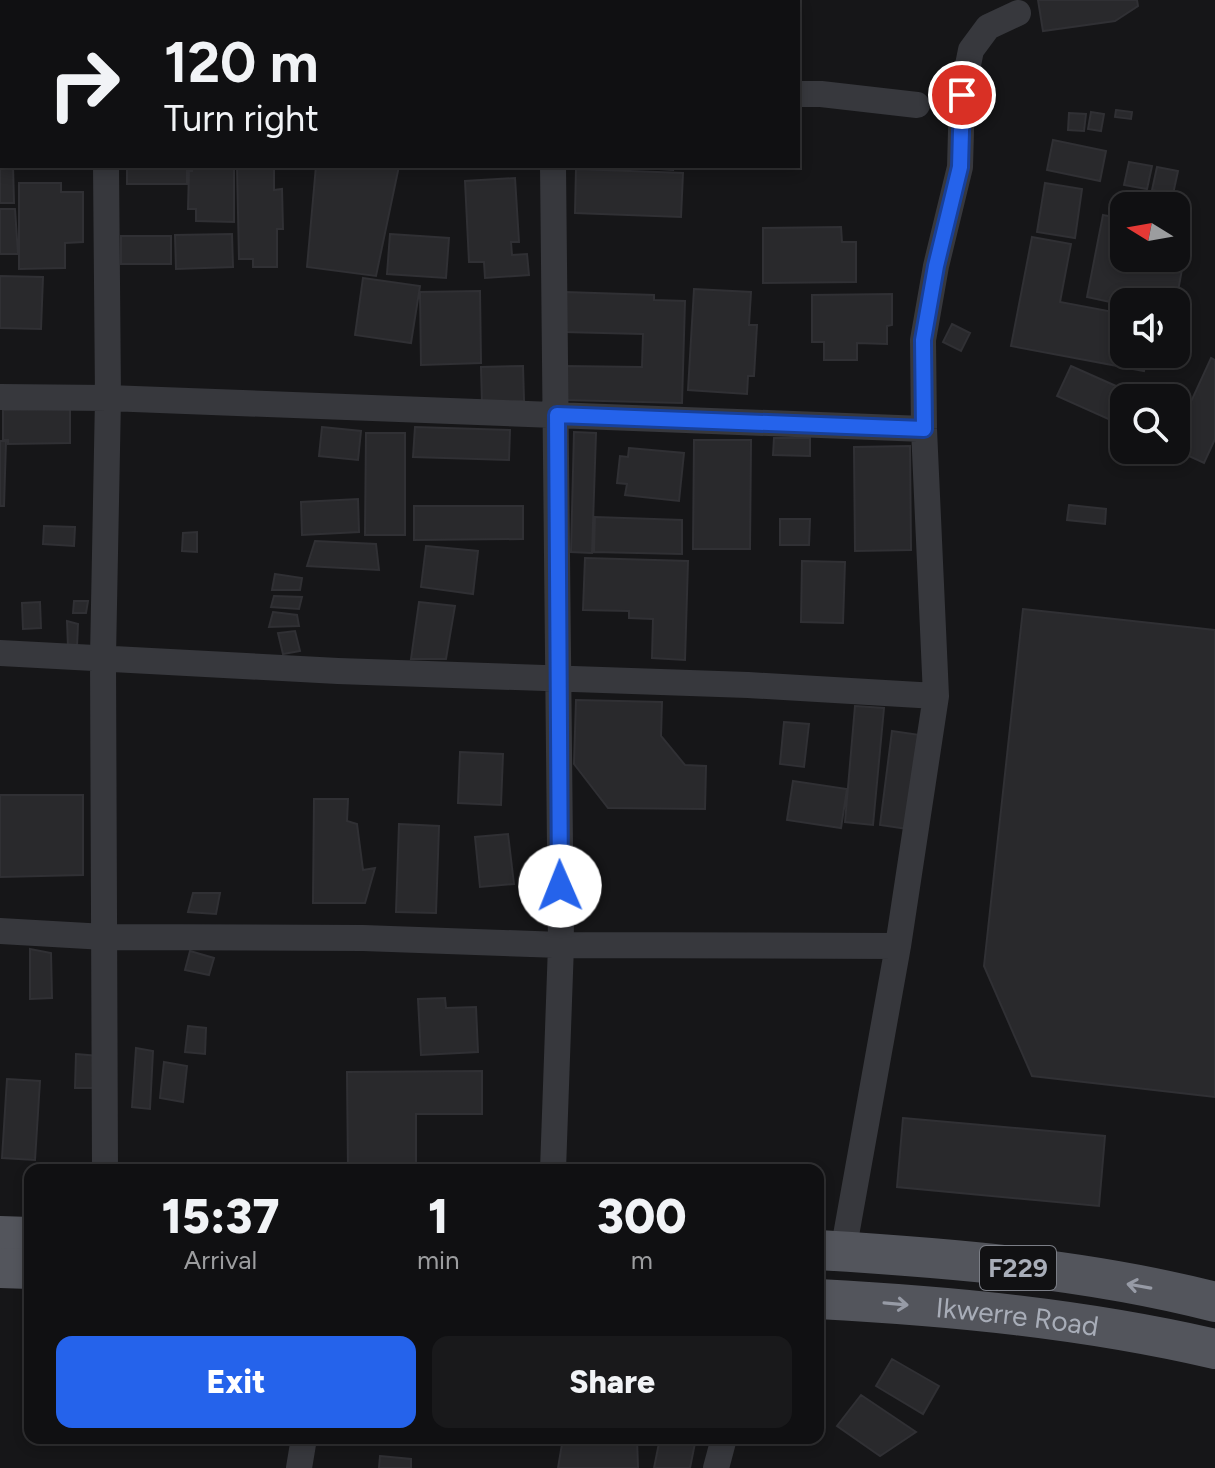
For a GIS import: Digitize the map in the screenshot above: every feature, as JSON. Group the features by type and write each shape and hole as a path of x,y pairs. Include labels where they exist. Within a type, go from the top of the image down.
{"main road":[{"path":"0,1216 24,1217"},
{"path":"0,1236 24,1237"},
{"name":"F229","path":"830,1251 1065,1274 1215,1302"},
{"path":"0,1268 24,1269"},
{"name":"Ikwerre Road","path":"824,1300 1073,1321 1215,1349"}],"street":[{"path":"830,1251 898,946 936,696 923,340 936,266 960,167 962,95 971,50 988,27 1018,13"},
{"path":"800,94 917,105"},
{"path":"105,1164 103,657 108,398 106,168"},
{"path":"553,168 561,945 553,1164"},
{"path":"0,397 108,398 924,429"},
{"path":"0,653 338,671 748,685 936,696"},
{"path":"0,931 105,937 363,938 561,945 898,946"},
{"path":"299,1468 303,1444"},
{"path":"716,1468 722,1444"}],"building":[{"path":"1038,0 1137,0 1138,6 1115,21 1043,31"},
{"path":"1116,110 1132,112 1131,119 1115,117"},
{"path":"1091,112 1104,114 1101,131 1088,129"},
{"path":"1069,113 1086,114 1084,131 1068,130"},
{"path":"1053,140 1106,151 1100,181 1047,170"},
{"path":"1129,162 1152,166 1147,189 1124,185"},
{"path":"1157,167 1178,171 1173,192 1152,190"},
{"path":"0,168 13,168 14,203 0,203"},
{"path":"127,168 187,168 187,184 127,184"},
{"path":"192,168 234,168 234,222 196,221 196,209 188,209 189,171"},
{"path":"237,168 274,168 274,190 282,189 283,229 277,229 277,267 253,267 253,259 239,259"},
{"path":"316,168 399,168 376,276 307,267"},
{"path":"576,169 683,173 681,217 575,213"},
{"path":"515,178 519,242 511,242 512,255 527,254 529,275 485,278 484,262 469,262 465,181"},
{"path":"19,183 61,183 61,192 83,192 83,242 65,243 65,268 19,269"},
{"path":"1045,183 1082,189 1075,238 1037,232"},
{"path":"0,209 15,209 18,254 0,254"},
{"path":"1103,215 1110,216 1110,272 1181,272 1179,288 1110,288 1110,302 1087,297"},
{"path":"841,227 842,242 856,242 856,282 763,283 763,228"},
{"path":"232,234 233,267 176,269 175,235"},
{"path":"390,234 449,238 446,278 387,274"},
{"path":"121,236 171,236 171,264 121,264"},
{"path":"1032,237 1071,244 1060,302 1110,311 1110,365 1011,346"},
{"path":"0,276 43,277 41,329 0,328"},
{"path":"363,278 420,286 411,343 355,335"},
{"path":"694,289 751,292 749,325 757,325 754,376 748,376 747,394 688,390"},
{"path":"480,291 481,363 421,365 420,292"},
{"path":"565,292 654,295 654,300 685,301 682,403 565,400 565,366 642,367 643,334 564,332"},
{"path":"892,294 892,325 887,326 887,344 857,343 857,360 824,360 824,342 812,342 812,295"},
{"path":"952,324 970,333 961,351 943,342"},
{"path":"1211,358 1215,360 1215,439 1204,463 1190,456 1190,404"},
{"path":"523,366 524,401 482,403 481,367"},
{"path":"1071,366 1112,384 1110,420 1057,396"},
{"path":"70,409 70,443 8,444 8,440 3,440 3,410"},
{"path":"322,427 361,431 358,460 319,456"},
{"path":"415,427 510,430 509,460 413,457"},
{"path":"574,432 596,433 592,553 571,552"},
{"path":"366,433 405,433 405,535 365,535"},
{"path":"774,438 810,438 810,456 773,455"},
{"path":"694,440 751,440 750,549 693,549"},
{"path":"0,441 6,441 4,506 0,506"},
{"path":"910,446 911,550 855,551 854,447"},
{"path":"629,448 684,453 679,501 625,495 627,484 617,483 620,456 628,457"},
{"path":"358,499 359,532 302,535 301,502"},
{"path":"1069,505 1106,509 1105,524 1067,520"},
{"path":"414,506 523,506 523,539 414,540"},
{"path":"595,517 682,520 682,554 594,552"},
{"path":"780,519 810,519 809,545 780,545"},
{"path":"44,526 75,527 74,546 43,544"},
{"path":"197,532 197,552 182,551 183,533"},
{"path":"315,541 376,544 379,570 307,566"},
{"path":"426,546 478,551 473,594 421,587"},
{"path":"585,558 688,561 685,660 652,658 653,619 629,618 629,611 583,610"},
{"path":"802,561 845,562 843,623 801,622"},
{"path":"275,574 302,578 300,590 272,590"},
{"path":"274,596 302,597 299,609 271,607"},
{"path":"74,601 88,601 86,613 73,613"},
{"path":"40,602 41,628 23,629 22,603"},
{"path":"419,602 455,606 446,659 411,659"},
{"path":"1023,609 1215,630 1215,1097 1032,1076 984,966"},
{"path":"273,612 297,615 299,626 269,627"},
{"path":"67,621 78,624 77,647 68,647"},
{"path":"295,631 300,651 283,654 278,633"},
{"path":"576,700 662,702 661,736 685,765 706,766 705,809 608,808 574,764"},
{"path":"855,706 884,708 873,825 845,822"},
{"path":"784,722 809,724 804,767 780,764"},
{"path":"892,731 920,735 908,829 880,825"},
{"path":"460,752 503,754 501,805 458,803"},
{"path":"793,781 847,789 841,828 787,820"},
{"path":"0,795 83,795 83,875 0,877"},
{"path":"314,799 348,799 347,821 357,824 363,870 375,868 365,903 313,903"},
{"path":"399,824 439,826 436,913 396,912"},
{"path":"508,834 514,884 480,887 475,837"},
{"path":"193,893 220,893 216,914 188,912"},
{"path":"30,949 51,953 52,998 30,999"},
{"path":"190,951 214,958 209,975 185,970"},
{"path":"445,998 446,1008 476,1007 478,1052 421,1055 418,999"},
{"path":"188,1026 206,1028 205,1054 185,1052"},
{"path":"136,1048 153,1051 150,1109 132,1107"},
{"path":"76,1054 99,1056 98,1088 75,1088"},
{"path":"164,1062 187,1066 183,1102 160,1098"},
{"path":"482,1071 482,1114 416,1114 416,1164 348,1164 347,1072"},
{"path":"7,1079 40,1081 35,1160 2,1158"},
{"path":"903,1118 1105,1136 1099,1206 897,1187"},
{"path":"892,1359 939,1386 923,1414 876,1386"},
{"path":"861,1395 916,1432 880,1456 837,1426"},
{"path":"562,1444 637,1444 638,1468 558,1468"},
{"path":"659,1444 695,1444 690,1468 654,1468"},
{"path":"380,1456 411,1459 411,1468 379,1468"}],"route":[{"path":"560,886 557,415 924,429 923,340 936,266 960,167 962,95"}]}
